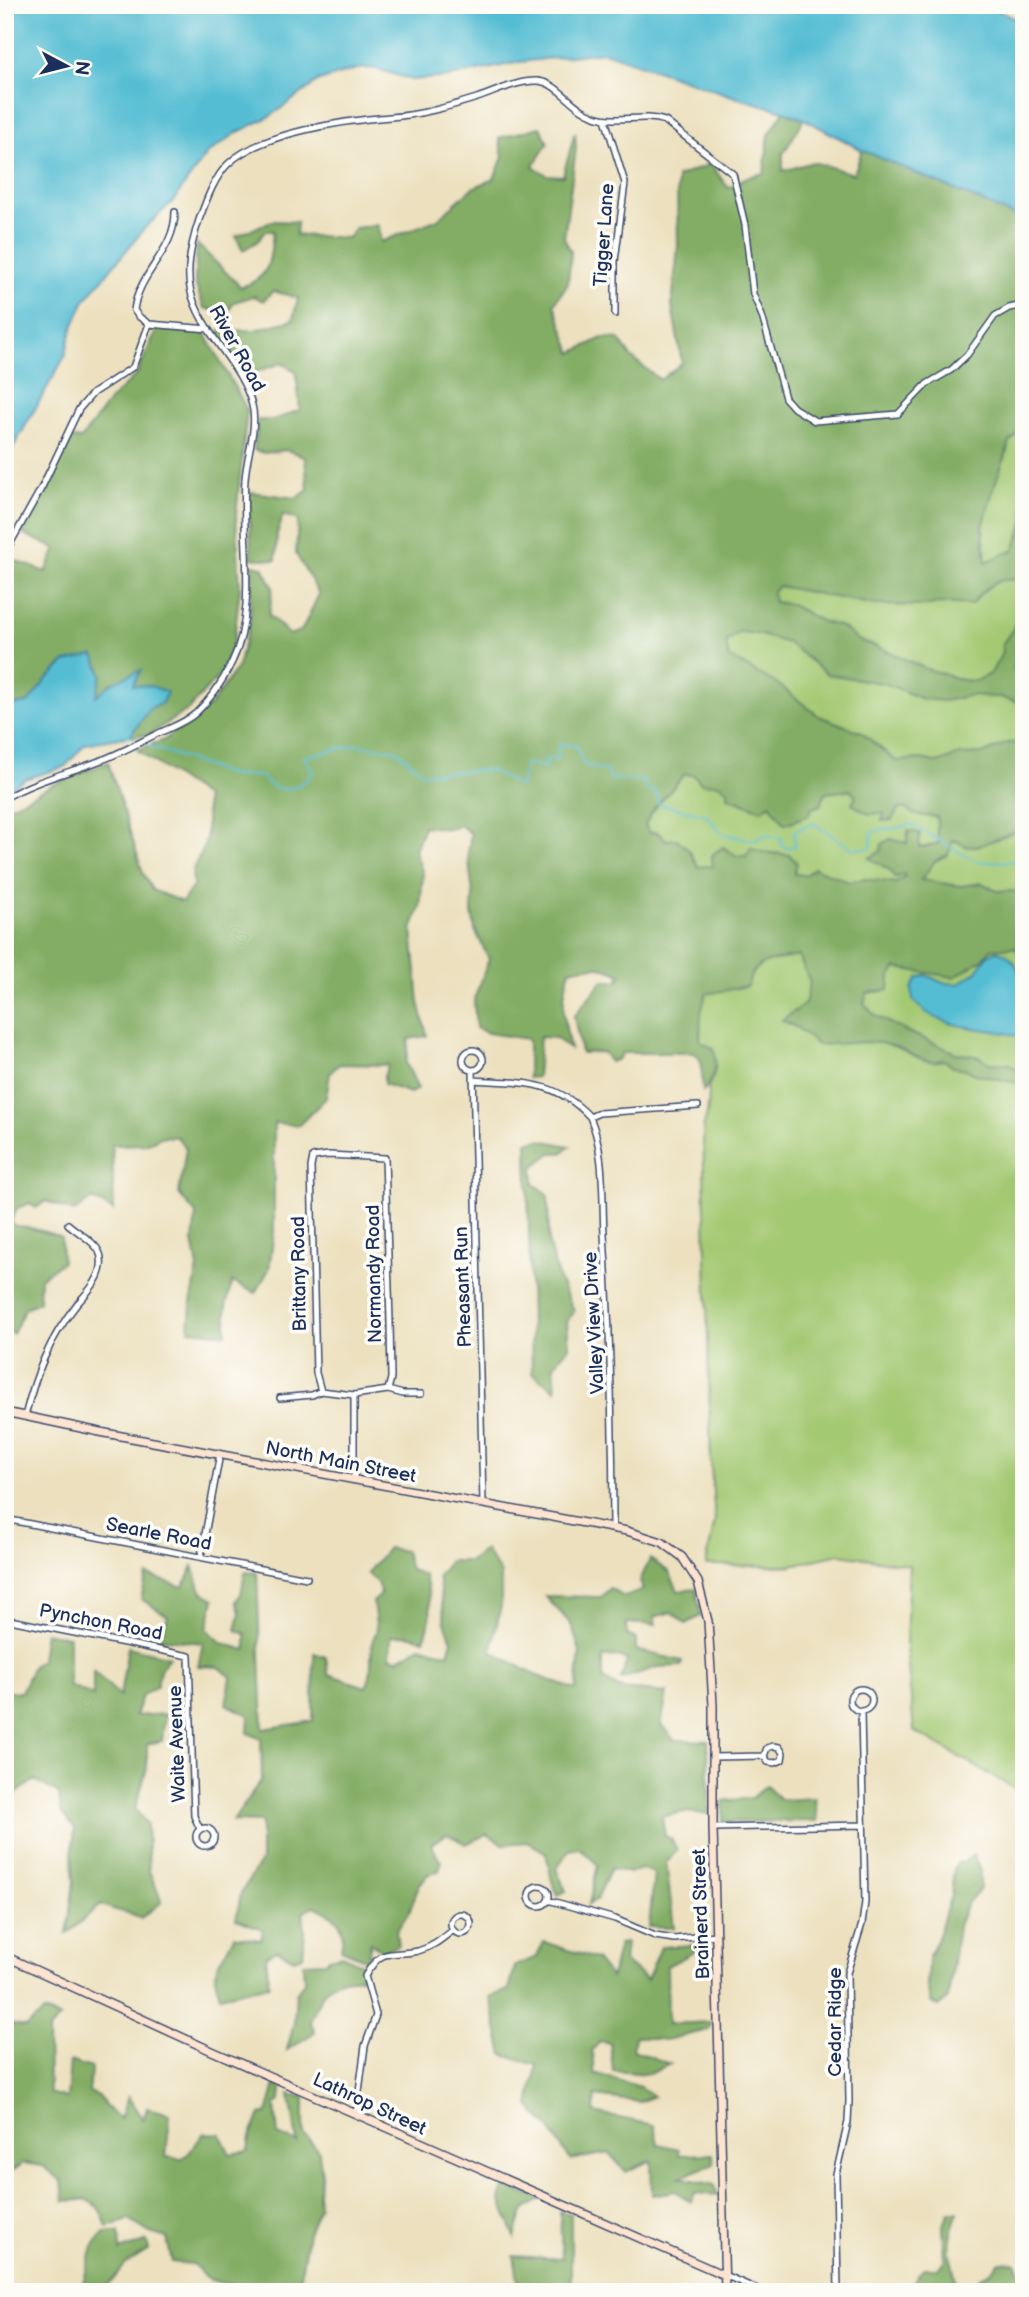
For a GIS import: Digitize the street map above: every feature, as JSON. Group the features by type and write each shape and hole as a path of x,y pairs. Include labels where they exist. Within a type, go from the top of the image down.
{"street":[{"name":"River Road","path":"5,798 103,760 193,716 211,697 233,661 245,622 243,501 253,406 241,380 201,316 190,288 189,263 193,239 215,183 228,164 243,152 297,133 339,124 414,115 477,98 515,84 537,81 557,89 585,114 605,119 657,118 665,121 733,174 745,225 753,294 785,398 794,408 815,422 898,414 927,384 951,370 967,355 995,316 1009,308 1024,305"},
{"name":"Tigger Lane","path":"605,119 625,183 615,261 615,314"},
{"path":"175,212 174,233 144,281 134,310 149,324 209,330"},
{"path":"5,553 42,487 79,409 93,393 133,368 149,324"},
{"name":"Pheasant Run","path":"473,1070 483,1504"},
{"path":"473,1080 548,1088 563,1094 590,1118 599,1113 698,1106"},
{"name":"Valley View Drive","path":"590,1118 598,1152 607,1277 612,1388 613,1528"},
{"name":"Brittany Road","path":"321,1391 316,1373 314,1325 311,1181 314,1157 329,1155 384,1158"},
{"name":"Normandy Road","path":"384,1158 391,1378 388,1390"},
{"path":"25,1416 33,1383 44,1355 99,1274 102,1258 96,1246 68,1224"},
{"path":"280,1398 312,1395 321,1391 354,1395 388,1390 403,1394 421,1394"},
{"path":"354,1395 354,1480"},
{"name":"North Main Street","path":"5,1412 613,1528 649,1537 670,1547"},
{"path":"201,1556 220,1454"},
{"name":"Searle Road","path":"5,1519 307,1578"},
{"name":"Brainerd Street","path":"670,1547 682,1557 701,1591 706,1611 713,1705 713,1828 725,2292"},
{"name":"Pynchon Road","path":"5,1619 189,1656"},
{"name":"Waite Avenue","path":"189,1656 194,1816 200,1829"},
{"name":"Cedar Ridge","path":"861,1689 867,1691 871,1699 870,1706 862,1712 854,1709 851,1701 852,1694 861,1689"},
{"name":"Cedar Ridge","path":"838,2292 836,2174 849,2115 847,1973 864,1910 862,1712"},
{"path":"713,1757 764,1756"},
{"path":"713,1828 863,1825"},
{"path":"548,1900 615,1919 654,1936 716,1936"},
{"path":"356,2114 365,2046 376,2015 365,1976 374,1961 385,1954 416,1951 435,1945 453,1930"},
{"name":"Lathrop Street","path":"5,1956 212,2051 724,2275"},
{"path":"724,2275 764,2292"}],"green space":[{"path":"784,111 804,119 783,154 783,171 813,162 854,174 862,150 1024,220 1024,427 1010,442 983,527 986,562 1014,550 1024,522 1024,582 1000,581 988,588 971,605 875,605 778,586 772,593 774,602 790,604 821,621 842,627 858,640 924,668 962,680 976,681 991,673 1001,655 1003,643 1013,629 1024,599 1024,635 1013,669 1024,675 1024,704 1002,698 972,695 944,701 922,699 887,684 827,674 788,643 739,632 726,642 729,657 779,685 819,716 861,732 896,761 922,759 938,763 958,755 982,754 1007,743 1024,742 1024,828 982,845 968,847 953,840 948,855 935,861 921,880 961,886 982,883 997,891 1024,891 1024,962 1015,947 991,949 983,959 954,977 897,968 890,977 889,990 867,993 864,1003 874,1015 956,1053 980,1057 989,1063 1010,1064 1022,1073 1018,1083 975,1074 953,1067 944,1060 924,1060 884,1044 865,1042 817,1045 799,1029 782,1020 805,1004 810,982 799,956 774,960 760,966 754,970 748,986 706,994 701,1012 700,1041 714,1049 715,1066 711,1082 703,1091 701,1061 695,1053 622,1053 618,1059 610,1062 603,1052 581,1053 574,1016 603,980 618,981 621,974 596,967 570,970 564,1009 570,1049 556,1038 540,1037 537,1077 528,1078 528,1039 488,1033 476,1028 474,1000 489,959 475,930 472,912 473,894 468,853 471,834 460,825 449,829 424,826 415,850 423,874 420,907 412,930 419,1002 427,1036 409,1039 406,1063 418,1089 410,1093 384,1084 388,1065 339,1064 330,1073 326,1098 299,1125 274,1123 274,1232 269,1269 256,1293 232,1282 226,1306 226,1334 189,1330 198,1268 193,1241 196,1214 179,1194 186,1148 177,1137 163,1136 146,1144 112,1145 114,1211 93,1199 74,1212 46,1201 36,1208 30,1203 17,1208 11,1221 15,1226 61,1237 62,1262 40,1278 39,1302 25,1308 13,1334 5,1331 5,809 52,785 108,762 143,873 152,890 182,902 194,885 193,871 205,844 205,797 137,750 164,740 210,706 238,666 250,622 252,565 263,567 273,587 269,615 290,635 302,630 319,594 296,554 298,520 283,515 277,534 276,560 251,558 249,492 297,498 308,490 305,457 287,450 264,453 254,450 258,420 274,420 300,410 296,371 281,363 247,375 218,331 255,330 293,320 298,298 273,291 263,301 254,296 234,302 227,314 204,308 195,283 197,244 241,287 259,278 268,266 273,231 265,231 258,241 243,250 236,236 272,221 297,222 296,235 348,238 355,228 378,225 381,242 438,219 472,188 494,179 503,157 499,138 540,127 548,143 533,166 547,175 563,176 575,132 576,148 564,238 571,252 568,283 554,304 572,353 602,338 619,339 631,357 660,380 682,363 672,306 678,246 677,177 711,164 728,188 745,178 764,173 769,135","holes":["684,774 694,775 701,783 718,784 728,790 728,797 762,810 770,804 785,824 807,816 812,808 821,805 825,793 851,790 856,796 852,804 869,814 884,813 882,821 892,820 898,809 906,809 915,815 937,817 939,843 919,847 920,833 908,831 907,843 890,839 882,844 881,851 869,858 890,870 895,878 904,874 905,877 896,883 865,879 848,882 814,868 805,875 794,874 797,863 790,855 751,848 746,856 737,856 723,847 712,855 713,866 698,867 689,850 677,839 666,840 657,832 649,833 645,825 653,810"]},
{"path":"157,329 205,333 247,410 236,515 240,588 234,640 221,673 189,709 148,735 130,736 150,708 151,686 133,686 140,671 95,698 65,662 28,703 5,706 5,564 9,558 46,572 56,549 22,533 71,438 81,439 111,399 137,374"},
{"path":"991,411 1024,422 1024,1794 914,1731 906,1646 909,1565 840,1554 787,1566 706,1565 715,1520 711,1468 703,1128 709,1095 707,1074 697,1041 701,867 698,867 689,850 666,840 657,832 649,833 644,825 683,774 694,775 701,783 708,609"},
{"path":"540,1140 570,1146 562,1153 551,1153 533,1167 534,1184 548,1194 549,1245 559,1280 574,1310 567,1322 569,1347 554,1365 556,1390 532,1373 527,1142"},
{"path":"388,1548 405,1551 410,1570 424,1575 430,1607 429,1624 424,1639 407,1635 391,1636 390,1657 398,1659 420,1646 448,1654 452,1640 445,1623 438,1576 450,1561 469,1561 485,1550 501,1574 501,1606 491,1651 535,1675 576,1690 580,1651 571,1624 545,1596 601,1597 610,1588 624,1597 643,1590 640,1581 650,1559 669,1572 678,1591 696,1589 701,1616 686,1624 672,1612 654,1617 656,1625 627,1623 627,1635 636,1639 636,1650 682,1661 681,1666 658,1667 621,1679 627,1660 619,1656 603,1657 603,1679 621,1689 667,1693 661,1725 674,1740 708,1741 709,1814 681,1812 662,1817 665,1836 671,1839 677,1850 666,1863 674,1928 649,1927 654,1873 643,1869 629,1873 611,1868 597,1899 589,1904 598,1865 580,1848 569,1850 556,1869 566,1891 558,1895 546,1853 528,1842 503,1844 487,1834 466,1844 447,1834 431,1844 441,1862 439,1871 428,1874 419,1885 410,1910 396,1932 398,1946 383,1951 371,1943 367,1960 341,1949 342,1932 338,1921 314,1906 303,1913 303,1956 294,1959 277,1950 266,1956 269,1985 220,1996 216,1970 234,1936 261,1940 263,1929 236,1919 241,1893 261,1861 261,1822 233,1821 262,1779 261,1739 248,1733 249,1715 226,1704 231,1677 219,1667 198,1666 203,1643 165,1639 158,1641 168,1616 141,1599 147,1575 183,1587 193,1566 201,1591 214,1599 207,1629 222,1643 246,1650 246,1634 236,1630 240,1612 236,1601 241,1594 245,1572 257,1573 263,1729 313,1721 314,1653 326,1657 328,1674 366,1687 372,1644 377,1631 373,1602 381,1595 377,1582 367,1573"},
{"path":"45,1632 69,1637 69,1685 93,1696 93,1671 120,1696 128,1647 169,1657 160,1670 157,1686 142,1696 135,1716 165,1714 162,1741 147,1744 147,1768 135,1809 147,1825 149,1871 162,1902 141,1918 101,1904 67,1934 74,1881 72,1857 75,1829 61,1811 59,1794 35,1780 5,1801 5,1692 21,1692 33,1666 41,1660"},
{"path":"766,1786 781,1800 815,1798 817,1821 723,1822 723,1801 752,1798"},
{"path":"973,1855 980,1871 980,1889 967,1903 958,1926 948,1998 939,2007 931,2003 927,1988 928,1958 951,1895 954,1869 958,1863"},
{"path":"544,1942 596,1959 611,1978 619,1944 626,1943 624,1961 647,1980 661,1947 709,1944 667,1966 668,2024 711,2022 709,2030 665,2040 635,2036 633,2050 670,2064 649,2074 613,2071 610,2043 600,2041 592,2051 594,2073 640,2087 653,2096 640,2102 595,2096 594,2113 654,2125 658,2144 679,2149 679,2155 713,2154 714,2164 680,2177 715,2185 718,2195 695,2193 691,2202 676,2191 652,2195 651,2160 626,2172 609,2153 570,2160 549,2127 529,2106 537,2065 503,2055 490,1997 509,1990 515,1966 537,1957"},
{"path":"341,1955 364,1965 361,1978 340,1980 327,1989 310,2022 315,2032 287,2050 294,2022 296,1993 304,1982 303,1963 326,1962 329,1958"},
{"path":"44,2012 60,2018 48,2030 49,2093 67,2098 70,2061 91,2068 89,2092 99,2096 106,2107 120,2119 128,2097 143,2120 147,2108 170,2114 166,2157 181,2159 204,2133 220,2134 230,2154 248,2151 250,2137 260,2115 267,2114 275,2084 281,2087 280,2101 275,2105 278,2135 297,2143 290,2094 304,2097 304,2134 319,2152 322,2175 318,2192 319,2206 308,2233 299,2284 254,2287 209,2279 192,2264 172,2262 167,2238 150,2233 129,2220 107,2227 93,2203 81,2200 64,2201 62,2181 43,2166 23,2163 5,2172 5,2023 26,2027"},
{"path":"504,2187 541,2199 523,2211 515,2237 500,2199"},
{"path":"560,2211 571,2214 571,2292 520,2292 514,2256 562,2259"},
{"path":"949,2212 958,2212 949,2243 957,2292 926,2292 914,2281 924,2268 938,2268 945,2261 943,2226"},
{"path":"119,2232 120,2251 147,2241 149,2250 125,2265 107,2287 81,2290 93,2247 104,2233"},
{"path":"1000,2262 1016,2263 1021,2273 1022,2292 974,2292 980,2277 991,2272"}],"water":[{"path":"5,5 987,5 1024,23 1024,220 862,150 784,111 604,52 520,62 450,77 412,80 373,68 357,69 319,81 269,117 238,132 207,154 173,201 145,228 85,300 72,329 65,356 5,462"},
{"path":"94,655 102,674 96,696 113,682 141,670 133,685 151,686 167,692 162,703 150,708 130,736 85,744 65,767 25,779 5,791 5,706 28,703 47,679 66,662"},
{"path":"997,951 1007,955 1015,963 1020,974 1024,999 1024,1038 950,1023 924,1011 913,1000 912,988 918,978 926,975 943,983 959,984 977,971 989,954"}],"waterway":[{"path":"126,736 135,738"},
{"path":"148,745 233,776 261,776 274,787 281,789 295,787 314,772 304,757 355,745 397,750 422,773 490,770 520,787 526,763 545,767 545,759 557,760 559,744 577,746 583,764 608,772 610,779 644,781 646,790 656,792 659,804 706,815 723,834 755,841 764,835 781,838 782,846 787,848 795,846 794,832 813,823 853,849 871,848 872,833 910,824 977,862 1024,861"}],"railway":[{"path":"1019,5 1024,8"}]}
